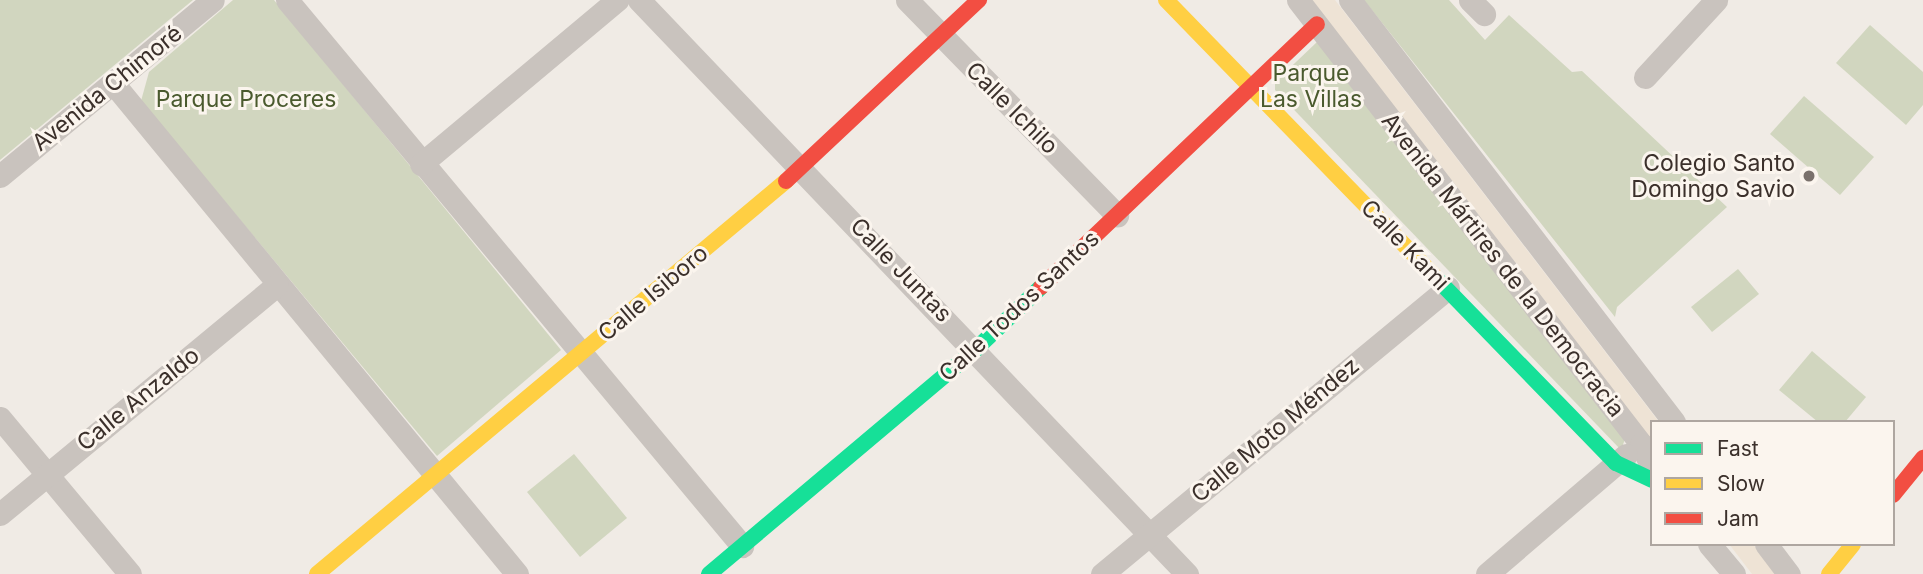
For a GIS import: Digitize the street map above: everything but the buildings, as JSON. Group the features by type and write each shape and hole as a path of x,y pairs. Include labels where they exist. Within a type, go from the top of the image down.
{"street":[{"name":"Avenida Chimoré","path":"0,176 213,0"},
{"path":"287,0 742,546"},
{"path":"421,164 617,0"},
{"name":"Calle Juntas","path":"639,0 803,167 1188,574"},
{"name":"Calle Ichilo","path":"907,0 1117,215"},
{"name":"Calle Isiboro","path":"317,574 803,167 979,0"},
{"name":"Calle Kami","path":"1166,0 1616,463 1650,479"},
{"name":"Avenida Mártires de la Democracia","path":"1298,0 1641,443 1650,463"},
{"name":"Avenida Mártires de la Democracia","path":"1350,0 1672,420"},
{"path":"1645,77 1716,0"},
{"name":"Calle Todos Santos","path":"709,574 976,348 1317,24"},
{"path":"113,83 517,574"},
{"name":"Calle Anzaldo","path":"0,514 277,285"},
{"name":"Calle Moto Méndez","path":"1102,574 1448,288"},
{"path":"0,418 49,473 130,574"},
{"path":"1487,574 1641,443"},
{"path":"1908,487 1923,458"},
{"path":"1711,546 1734,574"},
{"path":"1768,546 1789,574"},
{"path":"1829,574 1851,546"}],"green space":[{"name":"Parque Proceres","path":"0,0 193,0 0,160"},
{"name":"Parque Proceres","path":"233,0 274,0 561,350 437,456 141,101 149,72"},
{"name":"Parque Las Villas","path":"1364,0 1449,0 1485,40 1509,15 1572,72 1582,71 1727,207 1617,307 1615,317"},
{"path":"1870,25 1923,72 1923,105 1906,125 1836,63"},
{"name":"Parque Las Villas","path":"1317,42 1625,439 1621,450 1275,90 1275,82"},
{"path":"1804,96 1874,157 1840,195 1770,134"},
{"path":"1738,269 1759,294 1712,332 1691,307"},
{"path":"1812,351 1866,397 1847,420 1816,420 1779,390"},
{"path":"574,454 627,518 580,557 527,492"}],"shaded area":[{"path":"1312,0 1335,0 1657,420 1650,420 1650,440"},
{"path":"1731,546 1755,546 1776,574 1752,574"}],"traffic: fast":[{"path":"1434,276 1616,463 1650,479"},
{"path":"709,574 977,348 1041,287"}],"traffic: slow":[{"path":"1166,0 1434,276"},
{"path":"317,574 786,181"},
{"path":"1829,574 1851,546"}],"traffic: jam":[{"path":"786,181 979,0"},
{"path":"1041,287 1317,24"},
{"path":"1895,493 1923,458"}],"place":[{"name":"Colegio Santo Domingo Savio","path":"1809,176"}]}
